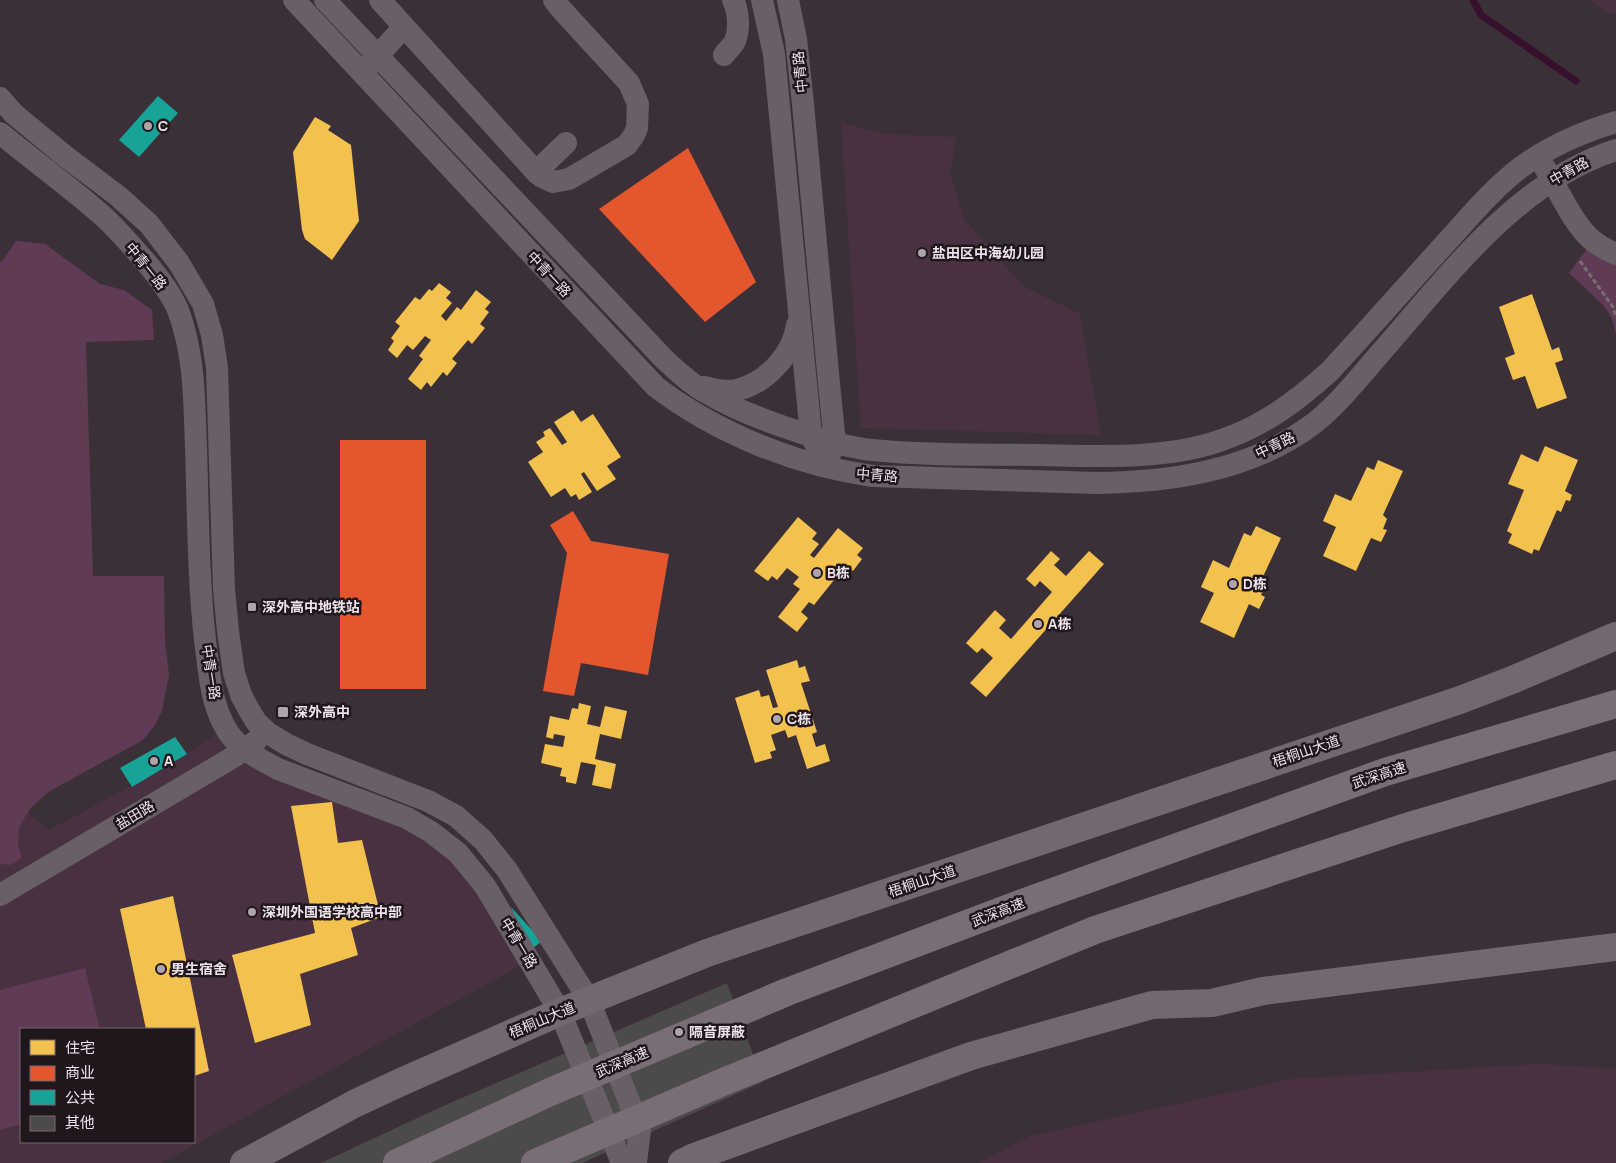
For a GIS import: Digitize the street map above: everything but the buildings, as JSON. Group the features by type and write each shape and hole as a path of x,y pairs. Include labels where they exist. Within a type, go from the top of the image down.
{"highway":[{"name":"武深高速","path":"397,1163 550,1092 787,992 1013,906 1385,772 1616,704"},
{"path":"535,1163 732,1079 1095,930 1403,828 1616,765"}],"main road":[{"name":"梧桐山大道","path":"244,1163 356,1103 560,1012 716,950 1460,700 1616,636"},
{"path":"682,1163 971,1056 1152,1004 1212,1003 1263,991 1616,947"}],"street":[{"name":"中青一路","path":"294,0 656,386 716,426 759,444 825,467"},
{"name":"中青一路","path":"325,0 684,378 728,404 811,436"},
{"path":"380,0 536,172 552,182 564,181 575,176 627,145 634,135 638,121 638,104 629,83 554,0"},
{"path":"724,55 734,42 738,31 733,0"},
{"name":"中青路","path":"762,0 774,54 811,436 825,467"},
{"name":"中青路","path":"788,0 796,39 803,104 835,443 825,467"},
{"path":"361,72 404,27"},
{"name":"中青一路","path":"0,98 14,114 118,196 149,224 179,263 202,304 212,335 217,368 224,589 228,631 234,674 241,695 249,710 257,723 268,733 307,754 428,801 456,816 483,840 507,870 590,1000 640,1129 636,1163"},
{"name":"中青路","path":"811,436 872,450 899,452 1095,455 1153,453 1202,447 1239,433 1280,412 1330,372 1485,202 1519,169 1538,156 1576,137 1616,122"},
{"name":"中青一路","path":"0,133 103,217 159,277 177,308 189,343 193,378 200,582 210,682 216,707 226,729 244,749 278,768 407,818 432,832 458,853 485,886 560,1012 622,1163"},
{"path":"536,172 566,143"},
{"name":"中青路","path":"825,467 849,473 903,478 1097,483 1157,480 1201,472 1248,459 1292,438 1310,427 1326,413 1347,392 1478,243 1524,200 1552,180 1590,159 1616,150"},
{"path":"1538,156 1583,230 1591,240 1616,254"},
{"path":"684,378 705,387 726,391 737,390 758,381 774,368 787,352 796,332 799,310"},
{"name":"盐田路","path":"0,895 268,733"}],"shaded area":[{"path":"1589,0 1616,0 1616,14 1609,13"},
{"name":"盐田区中海幼儿园","path":"841,122 884,134 956,137 950,173 964,219 1025,287 1080,314 1101,435 861,428"},
{"path":"16,241 45,244 100,284 124,290 152,310 154,340 86,342 93,576 164,576 165,640 169,675 162,711 155,725 143,740 48,792 30,809 19,827 18,847 22,858 10,865 0,864 0,262"},
{"path":"1591,243 1616,255 1616,334 1612,319 1605,307 1569,273"},
{"name":"深圳外国语学校高中部","path":"215,735 279,772 378,792 478,863 529,961 162,1163 0,1163 0,790 49,830 175,762"},
{"path":"85,968 100,1028 20,1028 20,1124 0,1130 0,990"},
{"path":"1539,1064 1616,1069 1616,1163 979,1163 1030,1136 1291,1079"}],"waterway":[{"path":"1473,0 1481,15 1576,81"}],"place":[{"name":"C","path":"148,126"},
{"name":"盐田区中海幼儿园","path":"922,253"},
{"name":"B栋","path":"817,573"},
{"name":"D栋","path":"1233,584"},
{"name":"深外高中地铁站","path":"252,607"},
{"name":"A栋","path":"1038,624"},
{"name":"深外高中","path":"283,712"},
{"name":"C栋","path":"777,719"},
{"name":"A","path":"154,761"},
{"name":"深圳外国语学校高中部","path":"252,912"},
{"name":"男生宿舍","path":"161,969"},
{"name":"隔音屏蔽","path":"679,1032"}]}
